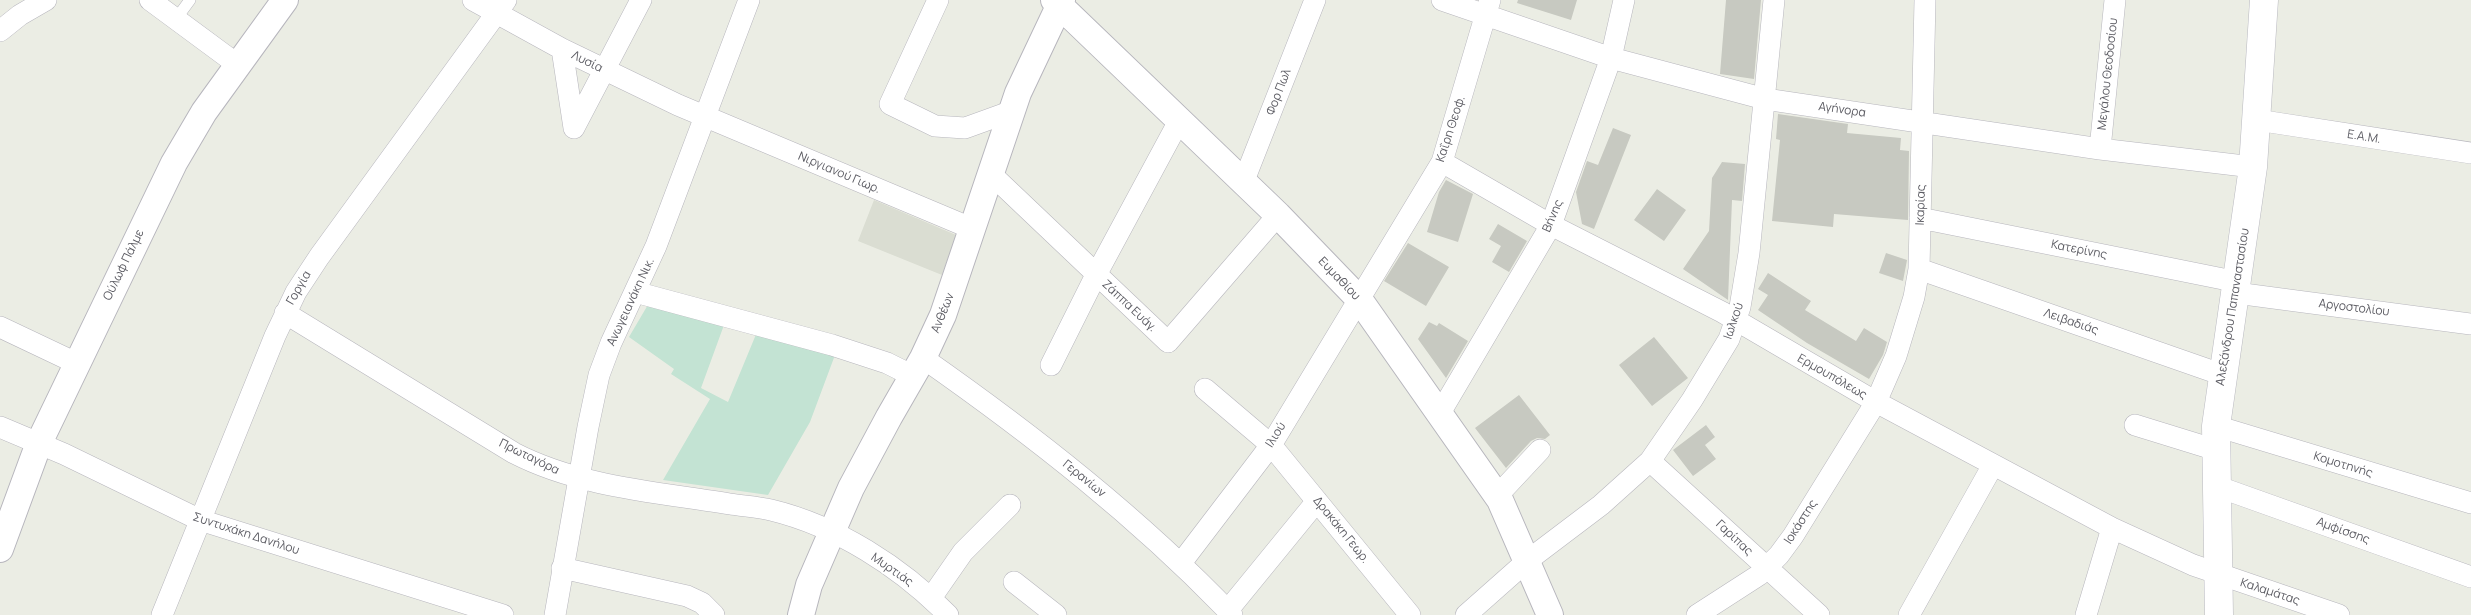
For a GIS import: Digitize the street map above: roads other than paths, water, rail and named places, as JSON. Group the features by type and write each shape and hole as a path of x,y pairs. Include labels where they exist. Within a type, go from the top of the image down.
{"main road":[{"name":"Αλεξάνδρου Παπαναστασίου","path":"2219,615 2224,577 2216,486 2216,438 2222,375 2237,288 2253,167 2264,0"}],"street":[{"path":"0,31 10,11 46,0"},
{"path":"150,0 238,65"},
{"name":"Ούλωφ Πάλμε","path":"0,549 39,443 174,163 195,126 285,0"},
{"name":"Λυσία","path":"473,0 501,7 562,49 706,116"},
{"path":"562,49 574,128 606,71 640,0"},
{"name":"Ανωγειανάκη Νικ.","path":"555,615 578,479 599,375 611,343 656,246 748,0"},
{"path":"938,0 890,104 935,126 965,128 1012,111"},
{"name":"Φορ Πωλ","path":"1243,183 1315,0"},
{"name":"Αγήνορα","path":"1442,0 1488,7 1611,58 1765,99 2100,149 2253,167"},
{"name":"Βήνης","path":"1440,413 1551,225 1611,58 1624,0"},
{"name":"Ιωλκού","path":"1466,615 1526,561 1601,505 1650,461 1718,359 1737,321 1748,253 1774,0"},
{"name":"Ικαρίας","path":"1876,402 1896,356 1914,297 1919,269 1925,0"},
{"name":"Μεγάλου Θεοδοσίου","path":"2100,149 2111,1"},
{"name":"Ανθέων","path":"801,615 809,585 831,532 866,459 918,367 952,292 1012,111 1058,2"},
{"name":"Ευμαθίου","path":"1058,2 1278,215 1359,299 1497,496 1514,530 1550,615"},
{"name":"Γοργία","path":"162,615 285,313 319,257 501,7"},
{"name":"Καΐρη Θεοφ.","path":"1359,299 1442,162 1488,7"},
{"name":"Νιργιανού Γιωρ.","path":"706,116 973,229"},
{"name":"Ε.Α.Μ.","path":"2257,120 2471,153"},
{"path":"1051,365 1096,275 1179,121"},
{"name":"Ερμουπόλεως","path":"1442,162 1551,225 1737,321 1876,402 2112,528 2166,554 2224,577"},
{"name":"Ζάππα Ευάγ.","path":"992,174 1168,342 1278,215"},
{"name":"Κατερίνης","path":"1920,218 2237,288"},
{"name":"Λειβαδιάς","path":"1919,269 2222,375"},
{"name":"Αργοστολίου","path":"2237,288 2471,324"},
{"name":"Γερανίων","path":"635,292 832,345 887,363 918,367 1012,420 1096,488 1181,563 1230,613"},
{"name":"Ιλιού","path":"1181,563 1272,445 1359,299"},
{"name":"Πρωταγόρα","path":"285,313 514,452 544,468 578,479 768,510 808,521 831,532"},
{"path":"0,326 76,364"},
{"name":"Δρακάκη Γεωρ.","path":"1205,389 1272,445 1410,615"},
{"name":"Ιοκάστης","path":"1697,615 1766,569 1792,536 1876,402"},
{"name":"Κομοτηνής","path":"2135,425 2216,438 2471,503"},
{"name":"Συντυχάκη Δανήλου","path":"0,427 39,443 200,520 503,615"},
{"path":"1497,496 1540,450"},
{"name":"Γαρίπας","path":"1650,461 1766,569 1819,615"},
{"path":"1908,615 1994,465"},
{"name":"Αμφίσσης","path":"2216,486 2471,577"},
{"path":"1230,613 1317,501"},
{"path":"931,598 963,552 1010,505"},
{"path":"2086,615 2112,528"},
{"name":"Μυρτιάς","path":"831,532 884,563 931,598 948,615"},
{"path":"562,568 687,596 702,603 714,615"},
{"name":"Καλαμάτας","path":"2224,577 2339,615"},
{"path":"1014,582 1056,615"}],"lane":[{"path":"176,19 190,0"}]}
